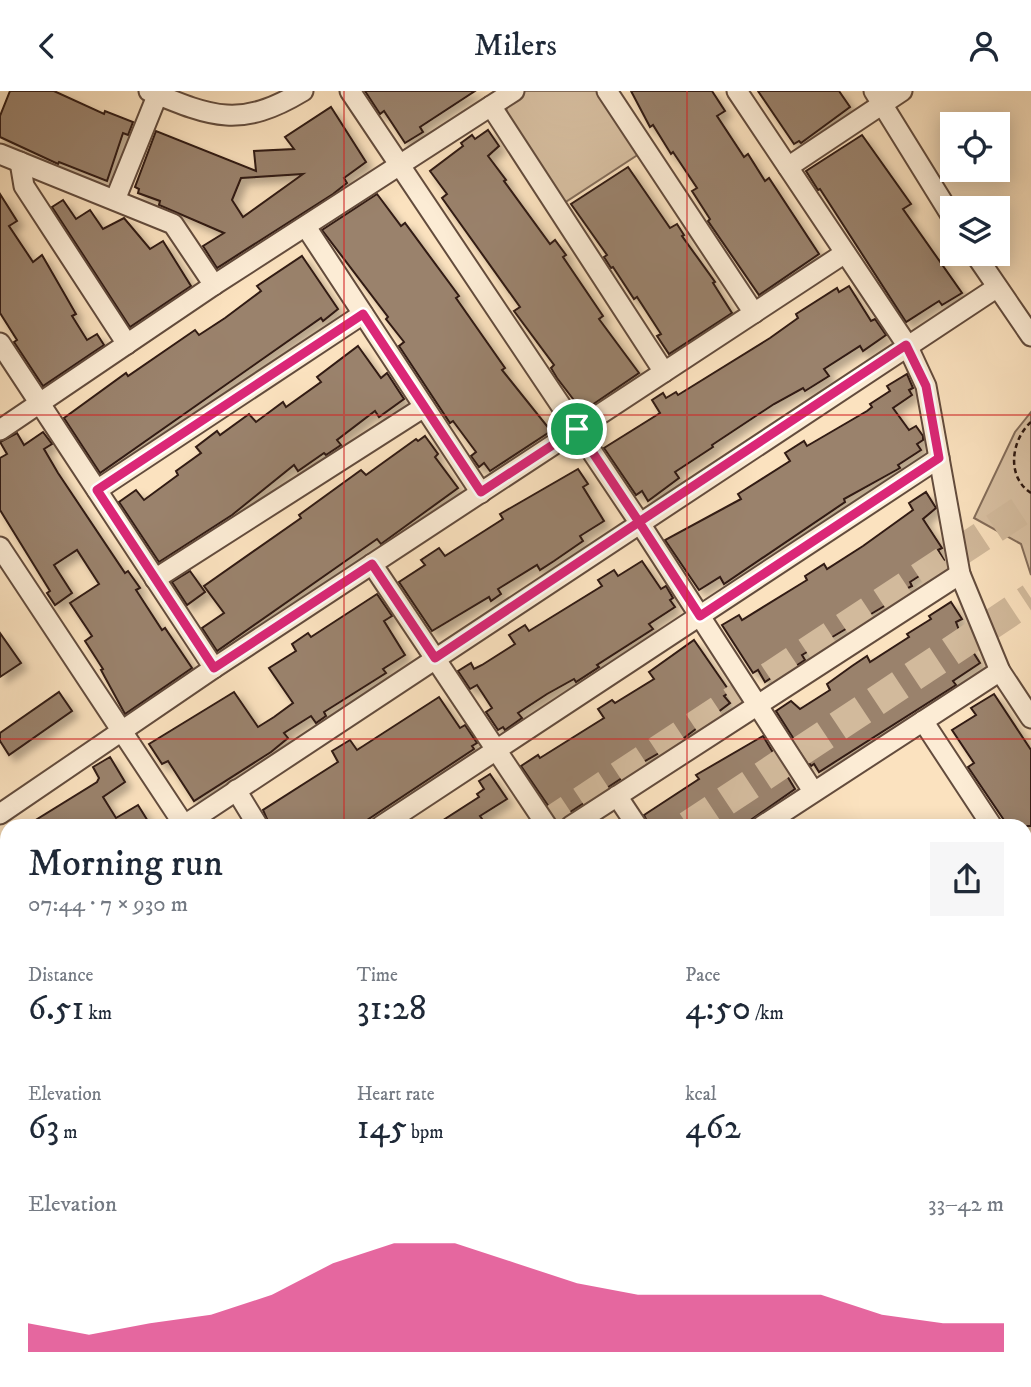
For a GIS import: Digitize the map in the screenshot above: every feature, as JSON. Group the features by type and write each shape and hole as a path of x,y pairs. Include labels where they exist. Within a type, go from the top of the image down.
{"street":[{"path":"115,200 155,92 200,112 237,117 279,106 303,91"},
{"path":"350,91 399,168 639,522 813,791"},
{"path":"0,430 214,285 399,168 514,91"},
{"path":"607,91 754,313"},
{"path":"737,91 906,345 926,386 960,574 1000,671 1031,717"},
{"path":"788,167 878,98 902,91"},
{"path":"878,98 940,197"},
{"path":"491,106 664,372"},
{"path":"0,154 173,223 214,285"},
{"path":"20,162 24,186 127,344"},
{"path":"306,227 481,492"},
{"path":"0,814 214,668 845,253"},
{"path":"982,266 1031,336"},
{"path":"193,819 906,345 996,288"},
{"path":"97,490 363,314"},
{"path":"0,343 214,668"},
{"path":"156,579 424,407"},
{"path":"391,819 939,458"},
{"path":"0,547 124,731 179,819"},
{"path":"372,564 542,819"},
{"path":"582,819 960,574"},
{"path":"772,819 1000,671"},
{"path":"923,720 987,819"},
{"path":"236,790 254,819"},
{"path":"617,796 632,819"}],"path":[{"path":"1031,422 1014,448 1014,464 1024,489 1031,493"}],"shaded area":[{"path":"525,91 598,91 639,154 564,203 506,116 507,103"},
{"path":"1031,412 1031,575 1021,544 974,518 1015,432"}],"building":[{"path":"10,91 54,91 104,114 105,111 133,122 128,135 123,133 107,181 59,162 58,164 0,137 0,116"},
{"path":"365,91 475,91 420,127 423,132 405,143 384,111 380,114"},
{"path":"631,91 712,91 725,111 717,116 744,157 748,154 765,181 769,178 819,254 759,295 708,221 710,219 692,191 697,188 653,125 650,127"},
{"path":"758,91 839,91 850,107 801,143 799,141 794,144"},
{"path":"331,107 366,162 344,178 347,183 333,194 217,268 203,246 224,233 159,205 160,201 138,193 139,189 135,187 156,131 256,171 254,151 294,149 285,137","holes":["303,174 243,217 232,200 241,178"]},
{"path":"488,130 499,146 488,156 550,244 555,240 566,255 563,257 603,316 599,319 639,373 589,407 586,404 580,408 557,378 551,368 554,365 514,311 520,307 442,198 447,194 430,171 463,146 461,143 472,135 475,139"},
{"path":"862,135 911,204 903,209 940,262 940,266 943,266 962,293 942,305 939,301 906,322 806,171"},
{"path":"628,167 670,228 677,224 732,313 669,354 657,336 661,334 637,297 634,299 613,267 611,268 604,257 607,255 571,204"},
{"path":"0,194 17,221 9,226 33,262 42,255 76,314 72,316 87,340 97,334 104,345 43,386 14,342 17,340 0,313"},
{"path":"377,194 401,226 405,223 459,296 456,298 505,368 502,370 551,431 490,471 484,463 479,467 471,456 476,452 453,421 450,423 399,346 404,342 386,319 388,317 322,230"},
{"path":"63,200 76,219 90,210 103,229 124,218 150,249 163,241 191,286 130,327 52,207"},
{"path":"302,256 338,309 323,321 321,318 100,473 64,418 126,373 128,376 195,330 199,335 225,318 261,291 257,286"},
{"path":"849,286 871,321 875,319 886,335 863,351 860,346 824,369 829,376 805,391 803,388 774,404 712,445 713,447 675,472 679,478 648,501 642,491 636,495 604,448 660,413 652,400 663,393 666,398 676,392 678,395 770,338 798,318 796,314 837,288 839,292"},
{"path":"358,346 381,378 387,373 404,399 379,417 375,411 337,440 341,445 298,471 294,465 232,515 159,562 119,502 136,490 144,500 178,475 176,471 201,453 196,447 217,431 220,435 249,414 256,422 283,402 286,407 321,382 317,377"},
{"path":"907,374 913,388 909,390 912,395 893,408 909,430 916,426 923,436 923,440 917,444 921,450 898,465 900,468 844,499 845,502 724,584 720,577 699,590 665,540 741,499 738,494 790,461 785,453 804,441 807,446 867,411 872,407 870,404 890,391 887,386"},
{"path":"43,432 52,444 44,449 58,473 125,573 128,571 140,588 136,590 162,630 165,628 192,668 125,714 101,670 103,669 85,641 92,636 70,603 99,584 77,550 54,565 72,593 55,605 47,593 50,591 0,510 0,458 7,454 0,442 17,433 24,445"},
{"path":"425,436 438,454 435,457 458,488 381,544 377,539 217,651 202,628 224,613 204,586 301,518 299,515 361,470 366,475 416,439 418,441"},
{"path":"578,469 588,484 583,487 604,521 580,536 583,541 540,570 537,565 498,589 501,594 491,601 489,597 432,631 399,582 425,565 421,560 439,548 445,556 503,519 500,514"},
{"path":"926,492 936,508 923,519 942,548 938,550 944,560 910,582 912,586 906,589 908,592 802,655 805,660 785,673 783,670 765,682 758,670 753,673 722,625 739,615 742,620 807,580 805,576 824,564 827,569 863,546 913,510 909,503"},
{"path":"642,561 661,589 666,586 675,607 649,624 653,629 597,665 599,667 576,682 574,679 547,694 518,713 522,718 505,730 503,727 498,730 486,712 492,708 477,685 470,689 458,671 471,663 474,669 482,665 515,644 509,635 525,625 529,631 602,586 598,580 614,570 618,576"},
{"path":"190,571 205,592 187,605 172,582"},
{"path":"377,594 392,616 384,621 405,655 383,669 386,673 324,712 326,716 316,723 311,716 284,733 288,738 271,752 194,801 168,761 162,764 149,744 234,692 258,727 274,717 293,703 269,668 296,651 292,644 308,633 311,637"},
{"path":"951,602 962,619 956,622 959,630 980,663 953,681 956,685 819,772 814,764 811,766 776,711 791,701 800,709 830,690 827,684 852,666 867,656 870,662 909,637 907,634"},
{"path":"0,633 21,663 0,677"},
{"path":"694,640 730,692 724,696 730,703 680,741 626,772 628,774 557,819 521,766 538,755 540,758 604,718 598,709 612,700 615,703 654,679 649,672"},
{"path":"59,692 72,711 9,755 0,741 0,733"},
{"path":"994,694 1031,750 1031,819 1003,819 968,767 974,763 952,730 976,715 971,708"},
{"path":"439,697 460,728 465,725 477,743 472,746 474,749 369,819 267,819 263,810 338,762 332,751 350,740 357,750"},
{"path":"763,736 795,789 752,819 646,819 644,815 699,779 696,775"},
{"path":"110,757 125,782 103,797 116,818 138,805 147,819 37,819 97,782 99,778 93,767"},
{"path":"490,774 507,799 480,816 482,819 445,819 479,797 477,794 484,789 479,781"}],"tunnel":[{"path":"555,819 1031,504"},
{"path":"699,819 1031,598"}],"route":[{"path":"577,429 481,492 363,314 97,490 214,668 372,564 435,658 639,522 700,616 939,458 926,386 906,345 639,522 577,429"}]}
